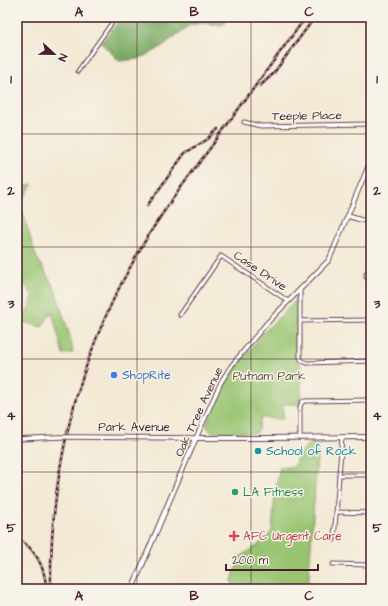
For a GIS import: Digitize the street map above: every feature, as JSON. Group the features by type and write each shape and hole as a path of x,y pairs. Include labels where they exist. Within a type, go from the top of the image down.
{"main road":[{"name":"Park Avenue","path":"196,438 371,436"},
{"name":"Oak Tree Avenue","path":"132,589 196,438"}],"street":[{"path":"78,71 116,17"},
{"name":"Teeple Place","path":"244,122 261,126 371,124"},
{"name":"Oak Tree Avenue","path":"196,438 226,374 260,330 329,260 371,160"},
{"path":"365,175 371,176"},
{"path":"348,216 371,221"},
{"name":"Case Drive","path":"180,315 221,256 288,301"},
{"path":"366,277 371,265"},
{"path":"300,290 300,357 302,361 307,363 371,361"},
{"path":"300,321 371,320"},
{"path":"300,437 300,407 302,402 371,400"},
{"name":"Park Avenue","path":"17,439 58,437 196,438"},
{"path":"334,540 342,437"},
{"path":"339,475 371,475"},
{"path":"336,512 371,513"},
{"path":"333,564 371,565"}],"green space":[{"path":"122,17 220,17 227,22 223,25 201,23 190,25 157,50 138,59 119,61 101,43"},
{"path":"33,184 20,203 36,256 55,289 71,340 73,353 63,354 52,311 42,327 23,322 33,296 20,279 17,279 17,189"},
{"name":"Putnam Park","path":"297,299 298,360 301,365 301,400 299,404 283,404 283,419 261,418 257,433 211,432 206,425 225,380 266,330"},
{"path":"309,443 318,443 308,589 233,589 232,580 240,557 257,546 272,531 275,493 280,467 295,467 296,459"}],"railway":[{"path":"51,589 55,504 61,462 70,420 96,339 113,300 133,262 160,217 306,17"},
{"path":"260,86 273,74 315,17"},
{"path":"147,206 185,153 208,139 218,129"},
{"path":"17,538 29,547 38,559 44,572 46,587"}],"place":[{"name":"ShopRite","path":"114,375"},
{"name":"School of Rock","path":"258,451"},
{"name":"LA Fitness","path":"235,492"},
{"name":"AFC Urgent Care","path":"234,536"}]}
